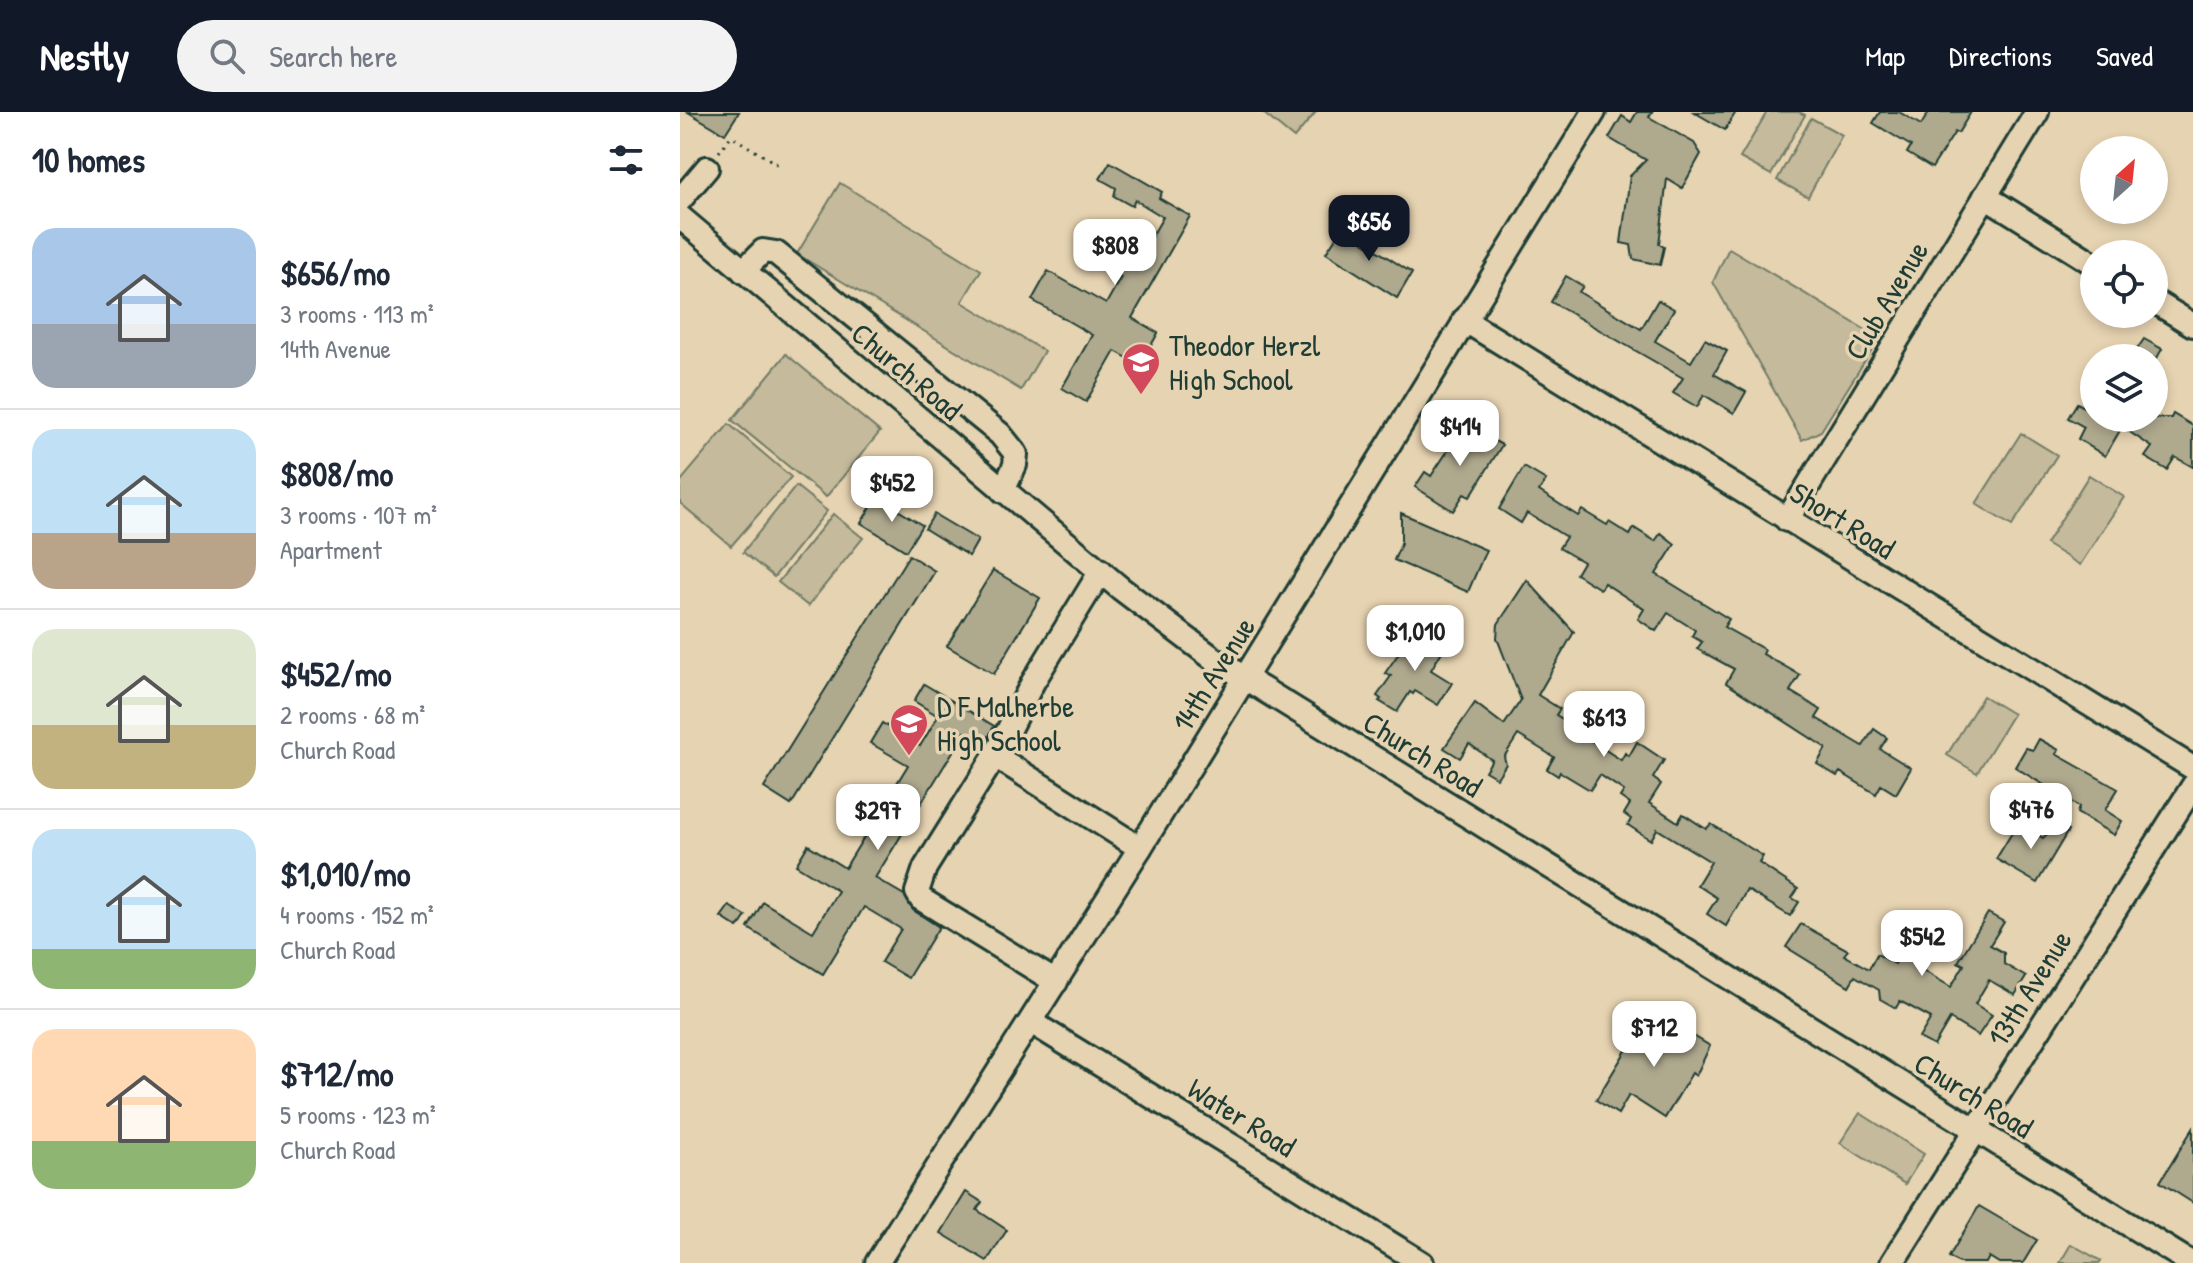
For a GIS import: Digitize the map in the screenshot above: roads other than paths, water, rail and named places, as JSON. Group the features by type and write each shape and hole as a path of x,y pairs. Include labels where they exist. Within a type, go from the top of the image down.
{"street":[{"name":"14th Avenue","path":"877,1263 1140,848 1594,112"},
{"name":"Club Avenue","path":"1787,520 2037,112"},
{"path":"680,200 707,168"},
{"path":"1985,196 2080,255"},
{"name":"Church Road","path":"680,217 750,263 1003,491 1132,597 1244,680 2191,1263"},
{"path":"750,263 763,251 776,253 1010,443 1016,454 1015,465 1003,491"},
{"path":"2168,310 2193,325"},
{"name":"Short Road","path":"1464,320 2193,768"},
{"path":"1056,982 921,899 917,892 925,868 995,756 1033,682 1101,571"},
{"path":"995,756 1140,848"},
{"name":"13th Avenue","path":"1892,1263 2193,786"},
{"name":"Water Road","path":"1031,1022 1422,1263"}],"place":[{"name":"Theodor Herzl High School","path":"1141,396"},
{"name":"D F Malherbe High School","path":"909,757"}]}
